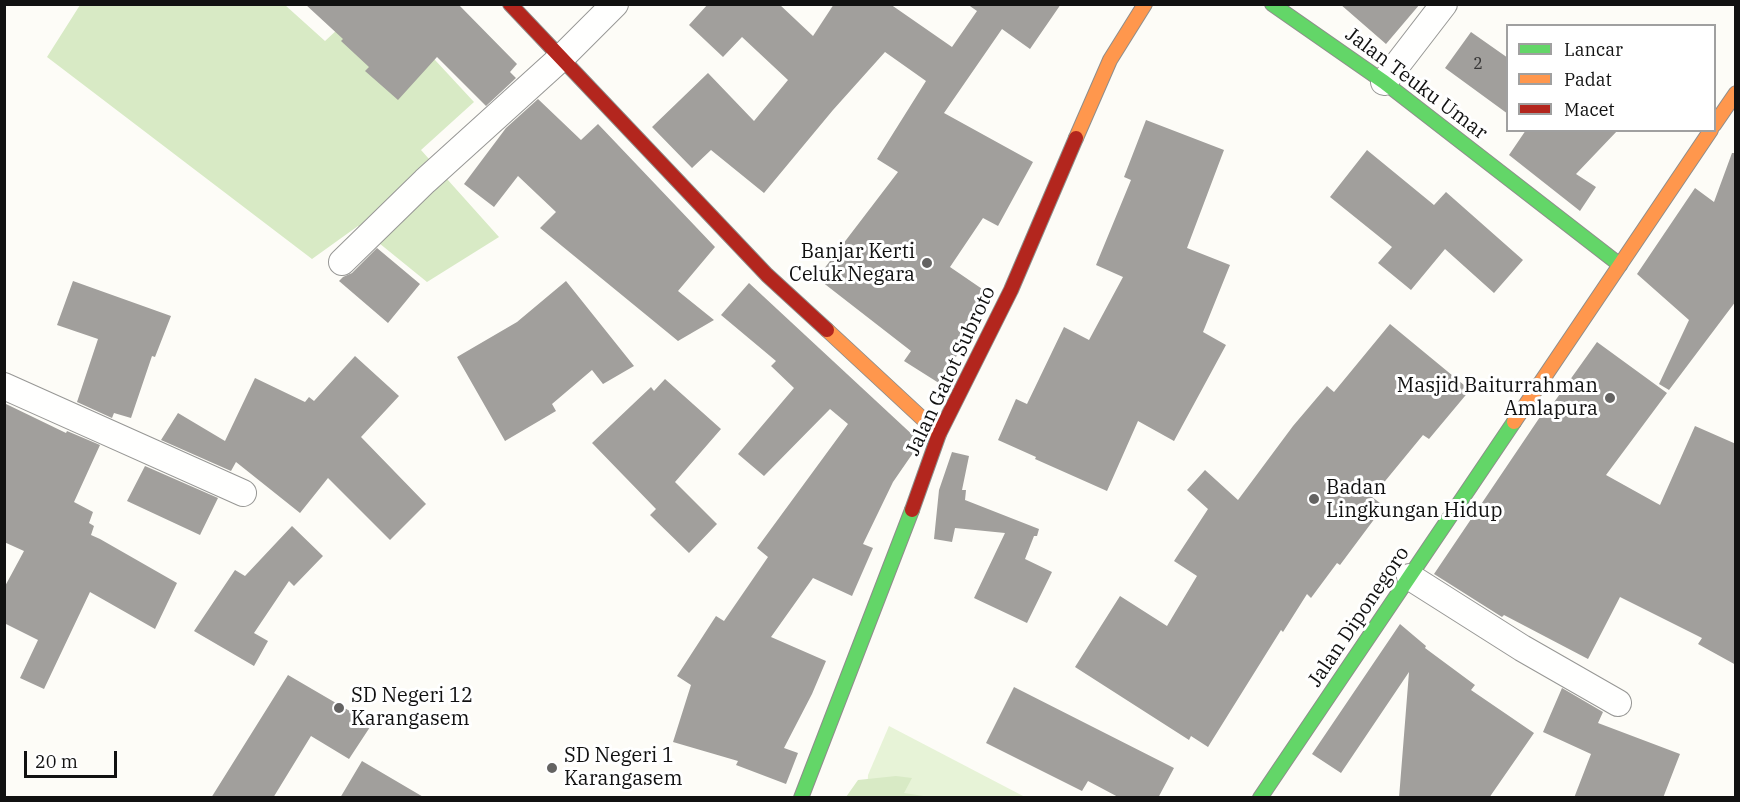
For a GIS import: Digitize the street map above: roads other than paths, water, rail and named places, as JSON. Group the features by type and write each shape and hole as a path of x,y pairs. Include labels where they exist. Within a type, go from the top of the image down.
{"street":[{"path":"510,4 767,274 939,434"},
{"path":"342,262 425,181 562,57 615,4"},
{"name":"Jalan Gatot Subroto","path":"801,798 907,525 939,434 1011,290 1110,60 1145,4"},
{"name":"Jalan Teuku Umar","path":"1272,4 1384,82 1620,265"},
{"path":"1384,82 1444,4"},
{"path":"1716,122 1736,93"},
{"name":"Jalan Diponegoro","path":"1260,798 1710,132"},
{"path":"4,387 243,493"},
{"path":"1410,577 1522,648 1618,702"}],"place":[{"name":"Banjar Kerti Celuk Negara","path":"927,263"},
{"name":"Masjid Baiturrahman Amlapura","path":"1610,398"},
{"name":"Badan Lingkungan Hidup","path":"1314,499"},
{"name":"SD Negeri 12 Karangasem","path":"339,708"},
{"name":"SD Negeri 1 Karangasem","path":"552,768"}]}
